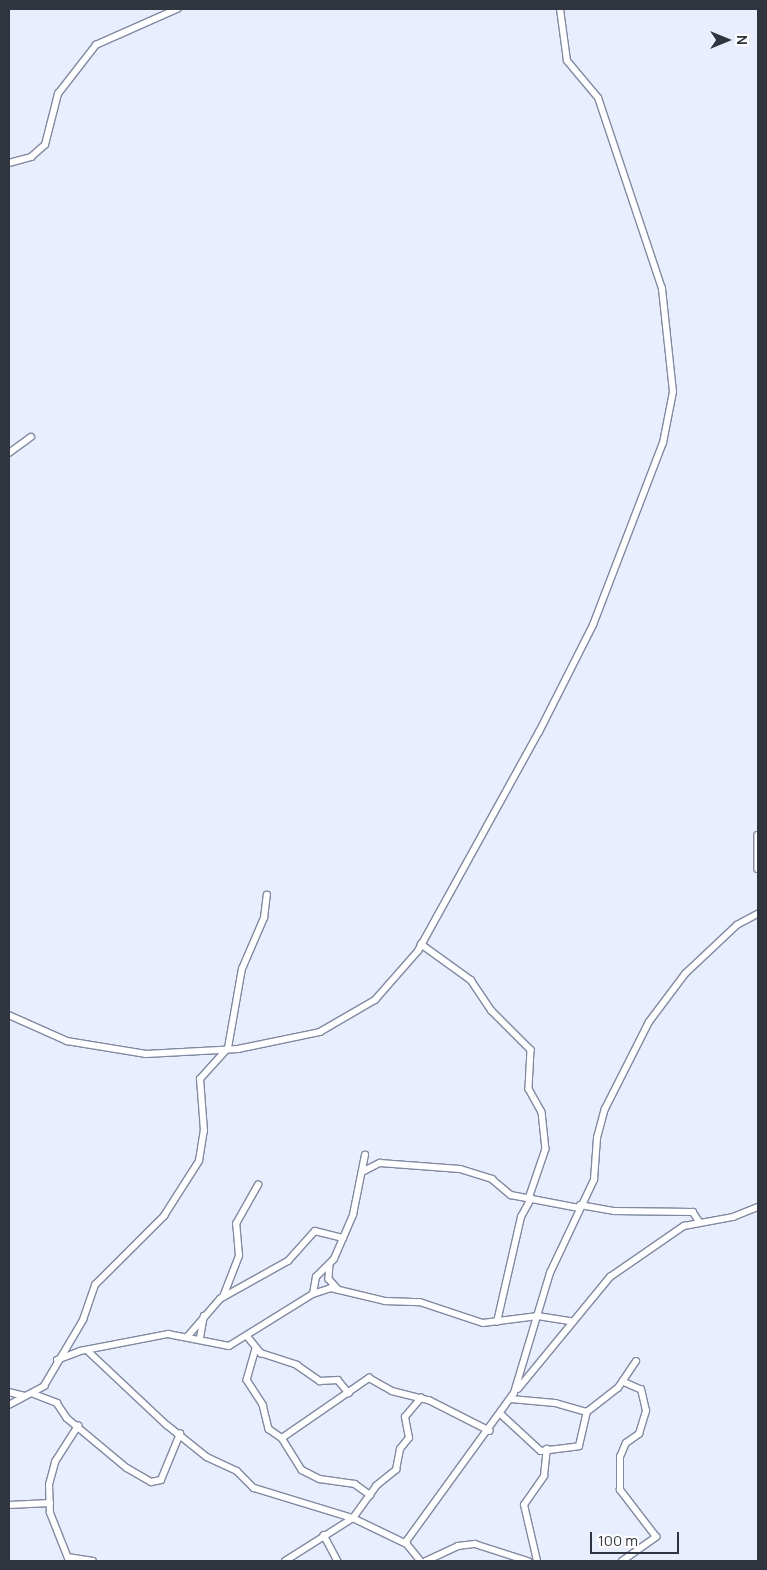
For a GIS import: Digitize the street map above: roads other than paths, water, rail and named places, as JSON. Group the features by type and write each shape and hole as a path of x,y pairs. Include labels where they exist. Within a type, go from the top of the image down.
{"street":[{"path":"9,163 31,157 45,145 58,94 96,45 177,9"},
{"path":"9,1015 67,1041 111,1050 181,1054 228,1048 320,1032 375,1000 393,984 421,944 593,625 671,418 672,364 662,289 598,98 568,60 560,9"},
{"path":"9,453 31,437"},
{"path":"758,835 758,869"},
{"path":"9,1405 25,1396 34,1394 44,1386 56,1361 82,1320 95,1285 164,1216 199,1161 204,1131 200,1079 228,1048 242,969 264,918 267,895"},
{"path":"405,1543 490,1431 514,1393 550,1273 580,1206 594,1180 597,1138 605,1109 663,998 728,932 758,914"},
{"path":"421,944 471,980 492,1010 533,1053 529,1089 542,1112 546,1149 530,1199 521,1217 497,1322"},
{"path":"312,1294 316,1277 330,1264 353,1215 365,1155"},
{"path":"362,1172 380,1163 460,1169 492,1179 505,1192 530,1199 614,1211 693,1212 699,1221"},
{"path":"223,1297 239,1256 236,1224 258,1185"},
{"path":"514,1393 571,1321 610,1276 679,1229 699,1221 733,1217 758,1207"},
{"path":"188,1336 205,1314 223,1297 288,1261 315,1231 343,1238"},
{"path":"330,1264 329,1279 337,1288"},
{"path":"56,1361 87,1350 158,1335 200,1338 222,1347 248,1337 312,1294 337,1288 385,1301 420,1302 483,1323 538,1316 571,1321"},
{"path":"200,1338 205,1314"},
{"path":"248,1337 256,1349 297,1365 320,1381 338,1380 349,1393"},
{"path":"256,1349 247,1380 264,1405 266,1425 282,1438 302,1470 320,1479 354,1484 370,1495"},
{"path":"87,1350 119,1384 207,1457 237,1471 254,1488 353,1518 405,1543 421,1561"},
{"path":"501,1414 530,1445 547,1449 579,1446 587,1412 623,1382 636,1361"},
{"path":"282,1438 369,1378 392,1391 421,1398 490,1431"},
{"path":"622,1561 656,1537 620,1490 620,1457 626,1443 639,1434 646,1411 641,1390 623,1382"},
{"path":"9,1392 25,1396"},
{"path":"34,1394 50,1398 78,1426 127,1468 156,1483 180,1434"},
{"path":"285,1561 324,1534 353,1518 370,1495 396,1470 400,1449 409,1438 405,1417 421,1398"},
{"path":"511,1399 555,1403 587,1412"},
{"path":"78,1426 55,1462 50,1503 56,1533 69,1559 93,1561"},
{"path":"537,1561 524,1505 544,1476 547,1449"},
{"path":"9,1505 50,1503"},
{"path":"324,1534 338,1561"},
{"path":"426,1561 458,1546 475,1544 528,1561"}]}
